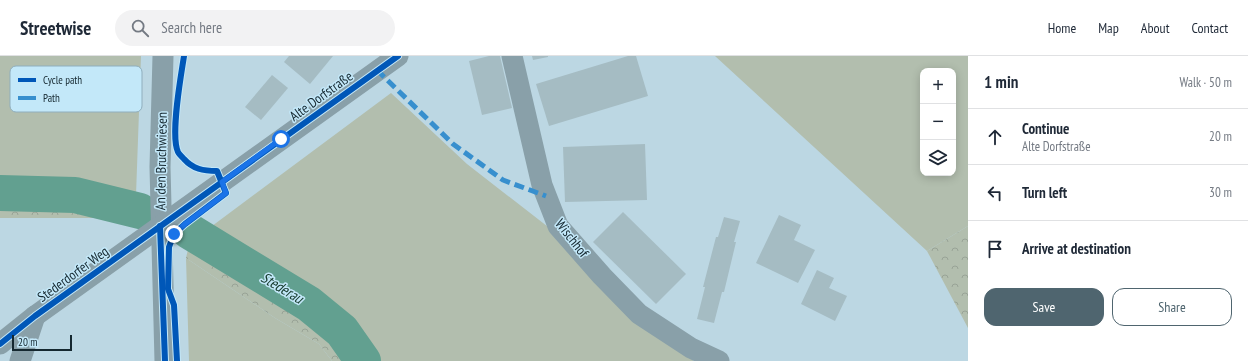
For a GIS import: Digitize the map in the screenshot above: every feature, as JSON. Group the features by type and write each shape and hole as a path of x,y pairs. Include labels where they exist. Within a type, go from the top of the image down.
{"street":[{"name":"An den Bruchwiesen","path":"163,56 160,226 165,361"},
{"name":"Alte Dorfstraße","path":"160,226 398,56"},
{"name":"Wischhof","path":"512,56 542,185 558,226 602,276 639,314 691,348 719,361"},
{"name":"Stederdorfer Weg","path":"0,344 35,316 160,226"},
{"path":"20,361 35,316"}],"green space":[{"path":"0,56 141,56 141,66 10,66 10,112 139,112 136,195 62,179 0,178"},
{"path":"715,56 968,56 968,226 927,251"},
{"path":"391,93 467,164 552,230 636,319 694,361 373,361 345,324 313,296 208,229"},
{"path":"0,178 62,179 136,195 131,218 0,218"},
{"path":"968,226 968,328 927,251"},
{"path":"189,245 202,249 305,312 357,361 332,361 319,344 275,318 186,258"},
{"path":"186,258 275,318 319,344 332,361 189,361"}],"building":[{"path":"289,56 333,56 310,84 284,62"},
{"path":"489,56 500,56 512,108 482,115 469,61"},
{"path":"532,56 548,56 548,57 533,60"},
{"path":"628,56 636,56 648,96 549,126 536,84"},
{"path":"272,75 288,88 261,120 245,107"},
{"path":"645,144 647,200 565,202 563,147"},
{"path":"623,212 686,274 656,304 593,242"},
{"path":"779,215 801,225 794,240 815,250 798,283 756,263"},
{"path":"724,217 740,221 734,242 736,242 724,292 722,292 714,323 697,319 705,287 703,287 716,237 718,237"},
{"path":"817,270 834,278 829,288 847,296 835,321 801,304"}],"waterway":[{"name":"Stederau","path":"0,193 75,195 140,211"},
{"name":"Stederau","path":"189,231 309,304 342,331 363,361"}],"marked path":[{"path":"377,70 453,144 503,180 546,196"}],"cycle path":[{"path":"177,361 174,305 168,289 169,247 174,234 226,193 217,171 207,171 195,167 187,162 178,152 175,133 184,56"},
{"path":"0,344 35,316 398,56"},
{"path":"160,226 165,361"}],"route":[{"path":"174,234 226,193 222,182 281,139"}]}
